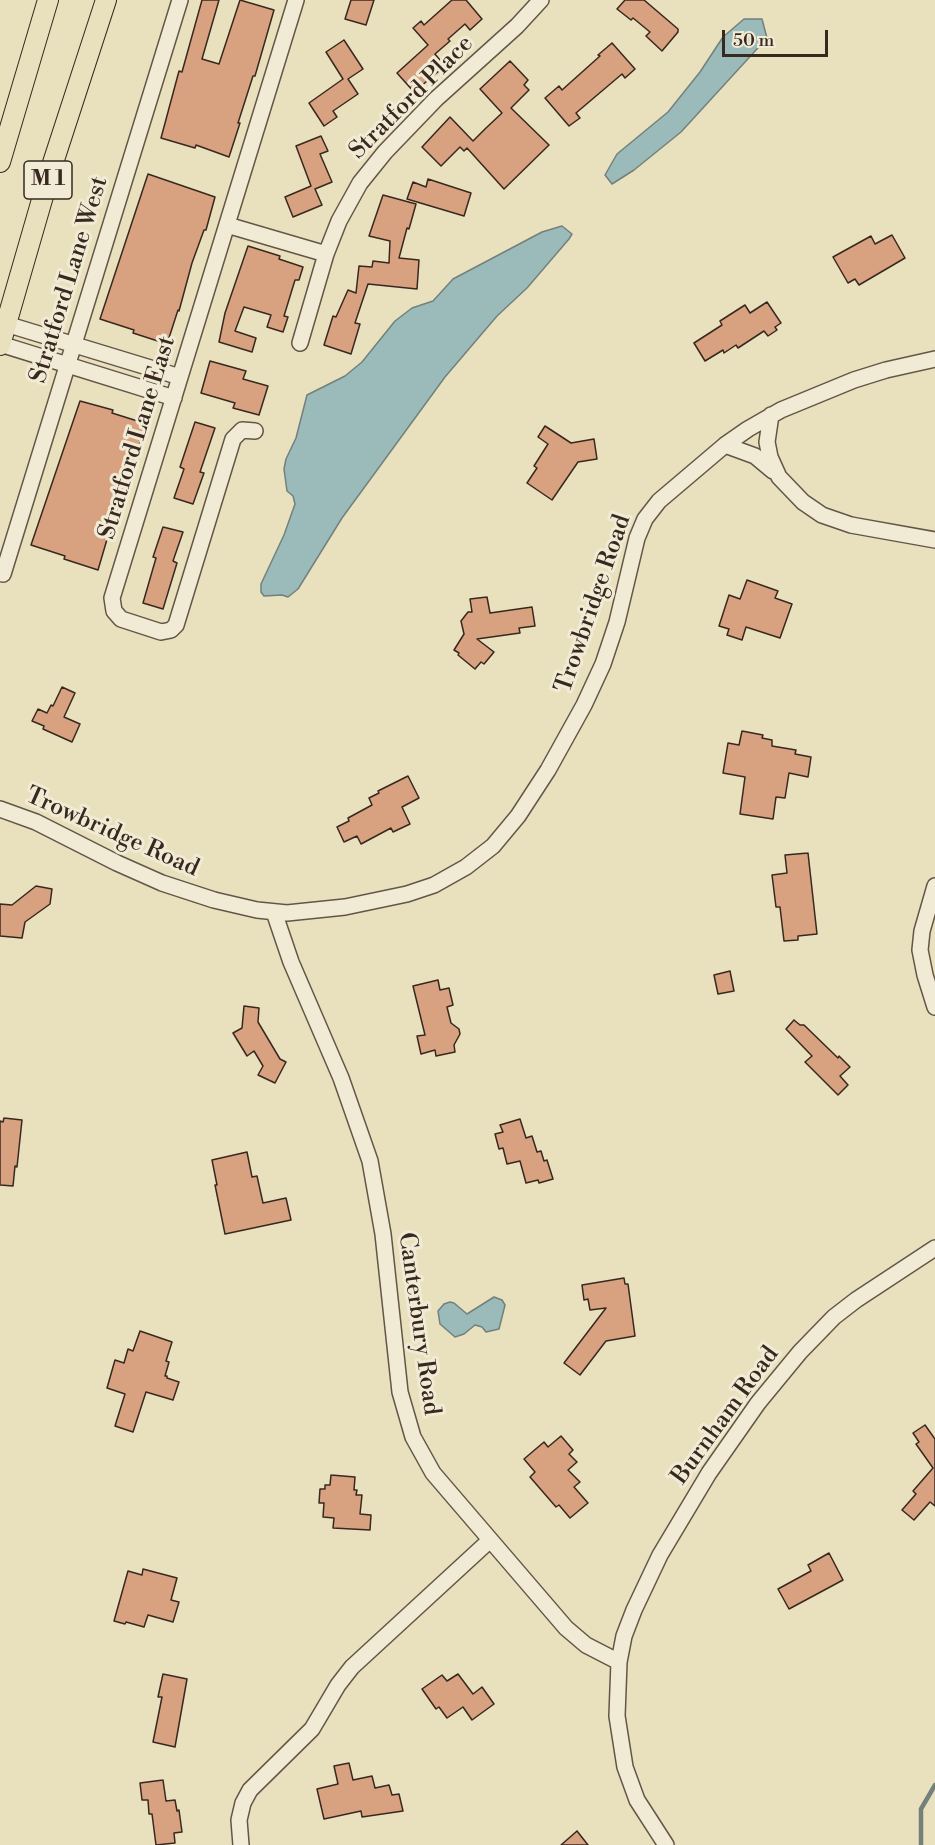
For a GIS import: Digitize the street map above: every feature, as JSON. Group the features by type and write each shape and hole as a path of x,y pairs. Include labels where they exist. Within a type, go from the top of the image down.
{"main road":[{"name":"M 1","path":"0,162 48,0"},
{"name":"M 1","path":"0,344 50,172 106,0"}],"street":[{"name":"Stratford Lane West","path":"3,574 180,0"},
{"name":"Stratford Place","path":"300,343 326,254 347,204 369,171 436,99 517,26 541,0"},
{"name":"Stratford Lane East","path":"255,431 242,430 233,439 175,627 161,632 125,621 114,611 112,598 227,225 293,1"},
{"path":"227,225 326,254"},
{"path":"6,324 180,377"},
{"path":"0,344 174,398"},
{"name":"Trowbridge Road","path":"0,809 36,822 162,883 214,900 274,912 345,907 407,894 434,885 459,872 500,839 540,784 584,705 603,664 617,622 637,538 645,519 667,493 726,446 771,415 801,400 886,370 935,359"},
{"path":"771,415 768,451 779,477"},
{"path":"726,446 755,456 802,502 829,517 865,528 935,540"},
{"path":"935,886 922,931 920,950 935,1007"},
{"name":"Canterbury Road","path":"274,912 291,962 341,1078 370,1161 383,1234 400,1392 407,1422 416,1444 429,1468 489,1541 566,1628 595,1650 619,1662"},
{"name":"Burnham Road","path":"619,1662 624,1636 660,1555 704,1481 758,1403 800,1352 834,1317 935,1248"},
{"path":"241,1845 239,1820 243,1803 250,1790 312,1729 351,1668 489,1541"},
{"path":"619,1662 617,1716 624,1767 637,1800 666,1845"}],"water":[{"path":"744,19 762,19 767,38 681,132 634,170 612,184 605,175 617,154 668,112 700,72 723,37"},
{"path":"562,226 572,234 569,239 527,288 497,316 445,377 342,518 298,589 288,597 264,596 261,592 261,584 284,535 295,504 293,496 287,491 284,469 296,438 307,395 345,376 362,362 395,321 412,308 433,301 453,279 542,232"},
{"path":"494,1297 502,1300 505,1305 499,1329 486,1332 482,1327 475,1325 464,1334 455,1337 440,1324 438,1311 444,1304 454,1303 467,1314"}],"building":[{"path":"202,0 219,0 202,59 219,64 240,0 274,10 229,157 196,145 195,148 161,138 179,71 182,72"},
{"path":"351,0 374,0 366,25 345,19"},
{"path":"452,0 466,0 482,19 470,30 465,24 448,39 450,41 435,54 445,66 414,92 397,73 428,45 413,28 421,21 424,25"},
{"path":"625,0 644,0 678,29 662,51 646,36 650,32 617,9"},
{"path":"344,40 363,69 348,79 358,94 333,111 337,117 324,126 309,103 343,79 326,52"},
{"path":"612,43 635,69 625,78 622,74 576,113 580,118 569,126 545,98 559,86 562,90"},
{"path":"510,61 528,80 524,85 529,90 511,108 549,145 504,189 467,148 464,151 460,147 441,166 422,147 450,117 473,141 502,113 480,89"},
{"path":"321,136 328,151 320,154 332,182 315,189 322,205 293,217 285,197 311,186 296,146"},
{"path":"148,174 215,197 167,344 100,319"},
{"path":"428,179 471,193 464,216 407,199 413,182 426,187"},
{"path":"383,195 416,204 399,258 419,260 417,289 368,284 355,323 360,324 351,354 324,345 333,316 336,317 348,290 356,293 359,266 372,267 373,261 389,263 390,241 369,236"},
{"path":"892,235 905,258 859,285 855,279 848,283 833,257 871,236 875,244"},
{"path":"248,246 280,256 279,259 303,267 299,280 295,280 284,316 288,317 283,332 267,327 271,315 244,307 235,331 256,338 252,352 219,342 225,313"},
{"path":"767,302 781,323 775,327 777,330 768,336 764,331 738,348 736,345 724,353 723,350 705,361 694,343 722,325 720,321 745,305 750,313"},
{"path":"210,361 246,371 243,379 268,386 259,415 233,408 235,403 201,393"},
{"path":"80,401 113,410 112,413 147,424 118,503 110,537 108,536 98,570 31,545"},
{"path":"195,422 215,428 200,472 204,473 193,504 174,498 184,469 180,467"},
{"path":"545,426 571,443 594,439 597,459 578,462 552,500 527,483 537,468 534,466 548,444 538,437"},
{"path":"163,527 183,532 173,561 177,563 163,609 143,603 156,558 153,557"},
{"path":"747,580 778,591 775,598 792,604 780,638 746,627 742,640 727,635 729,629 719,626 729,595 740,599"},
{"path":"487,597 490,613 532,607 535,626 519,628 520,633 477,639 494,652 484,664 481,662 475,669 454,650 464,634 461,621 468,612 472,612 470,599"},
{"path":"62,687 75,693 64,717 80,724 72,742 43,729 44,726 32,721 38,709 47,713"},
{"path":"742,731 763,735 762,738 772,740 772,746 796,750 795,754 811,757 808,777 789,773 785,798 776,797 773,819 740,814 745,777 723,773 728,743 739,745"},
{"path":"408,776 419,798 402,807 410,824 393,832 391,828 361,844 357,836 344,842 337,827 372,805 369,798 379,793 378,791"},
{"path":"808,853 817,934 798,936 798,940 784,941 780,907 776,907 772,875 787,873 785,855"},
{"path":"36,886 52,889 50,904 25,922 22,938 0,936 0,904 12,905"},
{"path":"730,971 734,991 718,994 714,975"},
{"path":"438,980 440,990 449,988 453,1005 447,1007 451,1023 459,1029 460,1034 454,1045 455,1052 436,1056 435,1050 421,1054 417,1036 425,1035 413,986"},
{"path":"244,1006 259,1008 258,1022 280,1059 286,1062 275,1083 258,1075 263,1066 254,1051 247,1056 233,1033 242,1028"},
{"path":"794,1020 804,1025 850,1067 840,1076 848,1085 838,1095 805,1062 812,1056 786,1029"},
{"path":"4,1118 22,1120 13,1186 0,1185 0,1121 3,1122"},
{"path":"520,1119 526,1138 532,1136 537,1152 541,1151 544,1161 547,1160 553,1179 539,1183 538,1180 526,1183 520,1161 507,1164 503,1148 499,1149 495,1134 503,1132 500,1125"},
{"path":"247,1152 252,1177 257,1176 263,1203 286,1198 291,1220 225,1234 212,1160"},
{"path":"624,1278 625,1284 628,1284 635,1336 606,1341 580,1375 564,1363 606,1308 590,1310 588,1299 584,1300 582,1285"},
{"path":"140,1331 172,1342 166,1361 169,1362 165,1376 179,1382 173,1400 146,1392 133,1432 115,1426 125,1394 107,1388 115,1360 124,1363 128,1349 133,1351"},
{"path":"925,1425 935,1439 935,1506 930,1502 914,1520 902,1510 916,1494 913,1491 933,1468 916,1444 919,1442 913,1433"},
{"path":"561,1436 573,1450 569,1454 577,1462 568,1470 580,1482 574,1487 588,1503 570,1518 559,1505 556,1507 530,1477 535,1472 524,1459 544,1442 548,1447"},
{"path":"331,1475 355,1477 354,1490 357,1490 356,1495 362,1495 360,1514 371,1515 370,1530 333,1528 334,1518 323,1517 324,1503 319,1503 320,1489 325,1489 325,1485 330,1485"},
{"path":"829,1553 843,1580 789,1609 778,1589 811,1571 808,1565"},
{"path":"143,1569 177,1578 171,1600 179,1602 173,1622 148,1615 144,1627 114,1621 128,1571 142,1575"},
{"path":"163,1674 187,1679 175,1747 153,1742 162,1697 158,1697"},
{"path":"458,1674 473,1694 482,1687 494,1704 472,1720 463,1707 447,1718 439,1707 436,1709 422,1689 442,1675 447,1681"},
{"path":"349,1763 353,1780 372,1776 375,1788 389,1785 392,1795 399,1794 403,1811 362,1817 361,1811 324,1819 317,1789 338,1784 334,1766"},
{"path":"163,1780 166,1801 175,1800 177,1811 179,1810 182,1832 174,1833 175,1843 156,1845 152,1814 149,1814 148,1800 142,1800 140,1783"},
{"path":"577,1831 588,1845 561,1845"}],"waterway":[{"path":"921,1845 921,1809 935,1785"}]}
